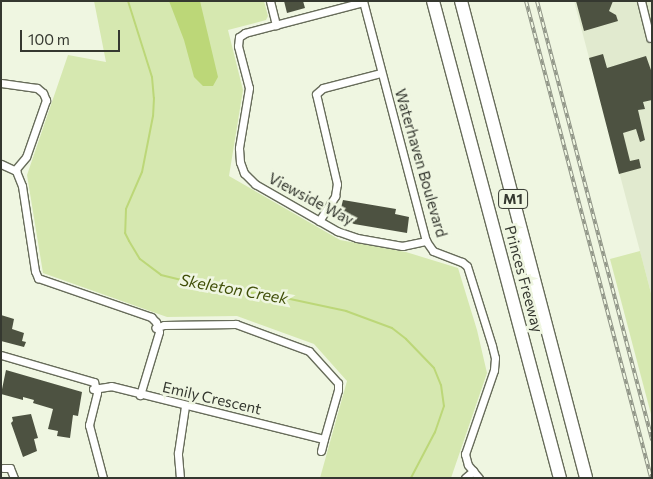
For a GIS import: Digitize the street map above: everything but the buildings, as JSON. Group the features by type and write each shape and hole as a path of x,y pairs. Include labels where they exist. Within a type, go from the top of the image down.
{"highway":[{"name":"Princes Freeway","path":"433,1 560,478"},
{"name":"Princes Freeway","path":"461,1 586,478"}],"street":[{"path":"270,1 276,25"},
{"path":"641,1 650,38"},
{"name":"Viewside Way","path":"363,2 245,33 237,40 249,88 240,148 240,162 244,173 255,184 337,231 362,239 405,246 426,242"},
{"name":"Waterhaven Boulevard","path":"363,2 426,242 433,251 458,260 467,266 495,358 492,376 465,454 468,464 479,478"},
{"path":"320,221 335,196 337,184 316,94 323,88 381,72"},
{"path":"1,83 27,88 34,87 43,93 46,104 42,110 26,157 16,169"},
{"path":"1,164 11,164 22,176 35,266 47,282 144,317 157,327 236,324 309,351 338,383 321,451"},
{"path":"140,395 156,339 157,327"},
{"path":"1,355 93,381 95,388 94,401 89,425 103,478"},
{"name":"Emily Crescent","path":"95,388 111,386 140,395 324,439"},
{"path":"180,478 178,453 185,406"},
{"path":"3,468 10,468 14,478"},
{"path":"465,478 473,471"}],"shaded area":[{"path":"94,1 264,1 268,16 266,20 228,30 243,90 229,176 340,240 406,252 458,268 477,330 487,373 451,478 320,478 347,381 314,344 237,316 167,317 43,273 27,175 68,55 106,62"},
{"path":"169,1 200,1 218,77 213,86 203,86 194,77 184,40"},
{"path":"574,1 652,1 652,297 596,84"},
{"path":"640,251 652,297 652,418 610,259"}],"waterway":[{"name":"Skeleton Creek","path":"128,1 152,77 154,98 153,116 142,172 126,209 125,233 129,241 140,259 161,275 218,289 276,296 346,311 392,328 406,339 434,368 441,385 444,406 435,432 411,478"}],"railway":[{"path":"526,1 651,478"},
{"path":"537,1 652,440"}]}
